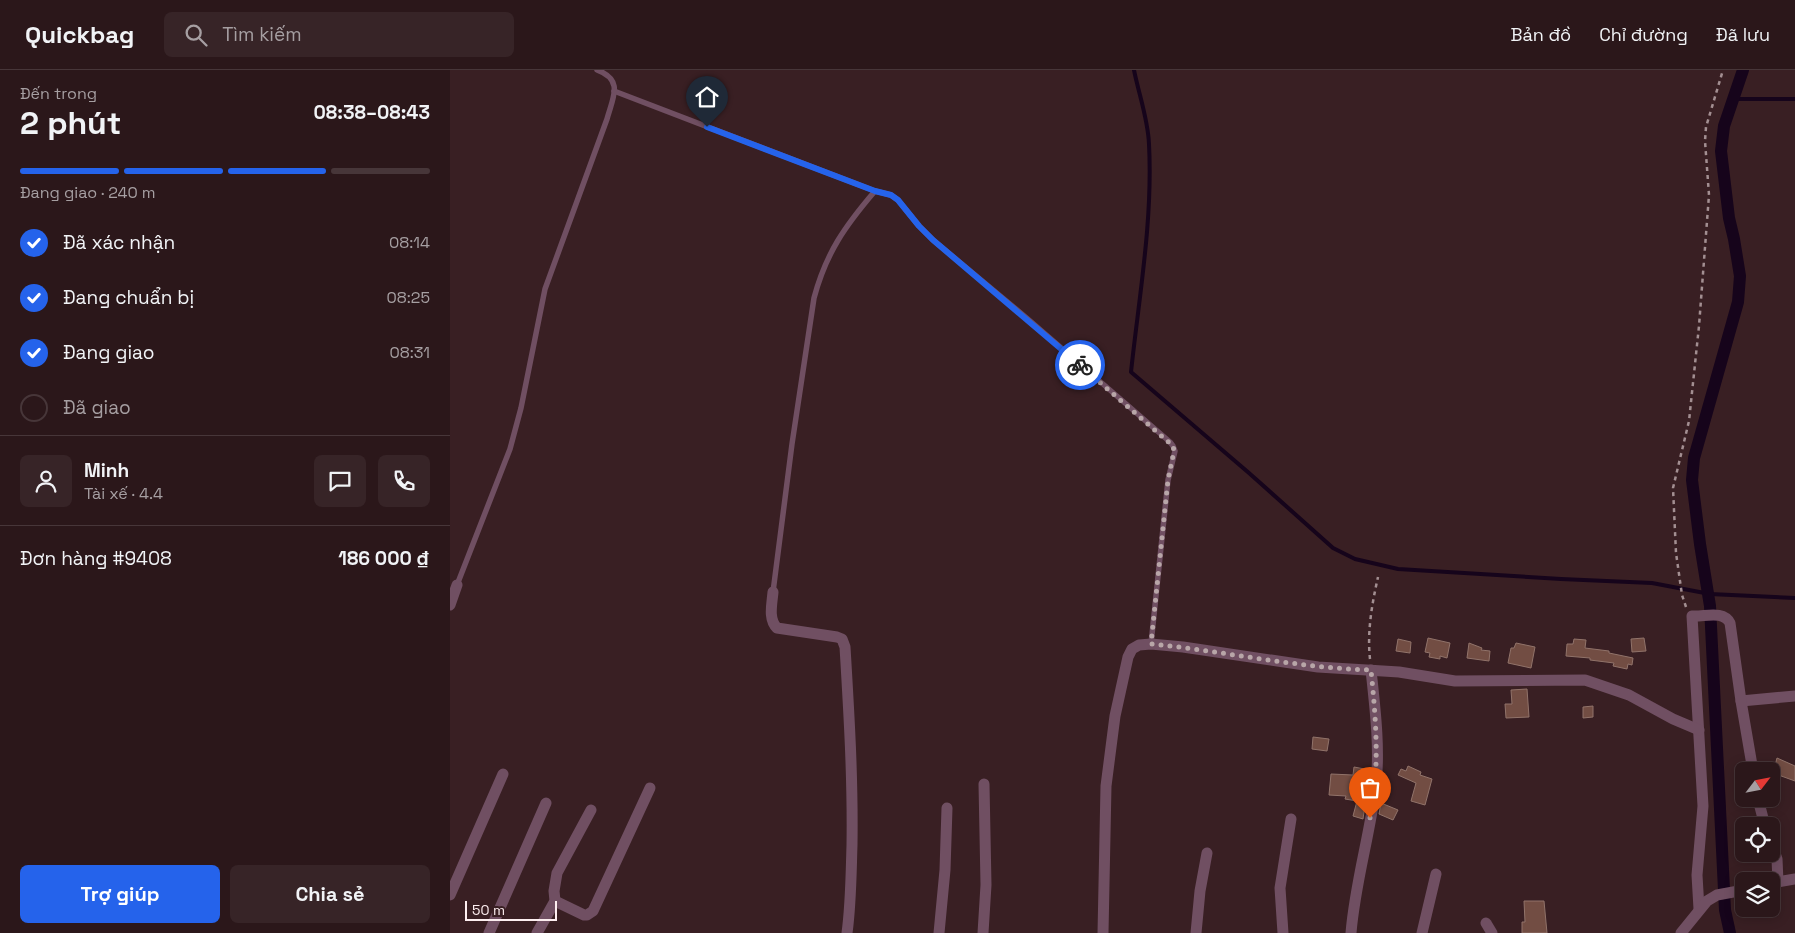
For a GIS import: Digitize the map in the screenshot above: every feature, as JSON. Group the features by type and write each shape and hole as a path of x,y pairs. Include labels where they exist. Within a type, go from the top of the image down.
{"street":[{"path":"450,605 457,585"},
{"path":"773,592 771,616 777,628 838,637 842,640 845,647 852,806 851,898 847,933"},
{"path":"1699,909 1697,875 1703,806 1699,730 1698,616 1715,615 1728,618 1730,623 1751,762"},
{"path":"1103,933 1106,786 1115,716 1132,649 1139,645 1151,644 1234,654 1318,667 1399,672 1456,681 1585,680 1629,696 1673,720 1699,730"},
{"path":"1352,933 1356,892 1376,785 1377,732 1371,670"},
{"path":"1741,701 1795,696"},
{"path":"450,895 503,774"},
{"path":"983,933 986,885 984,784"},
{"path":"554,901 584,915 593,911 650,788"},
{"path":"489,933 546,803"},
{"path":"939,933 948,808"},
{"path":"537,933 554,901 557,873 591,810"},
{"path":"1283,933 1280,888 1291,819"},
{"path":"1196,933 1200,891 1207,853"},
{"path":"1422,933 1436,874"},
{"path":"1780,882 1795,879"},
{"path":"1680,933 1706,901 1714,896 1735,892"}],"lane":[{"path":"457,585 510,449 521,408 545,289 607,118 614,84 606,73 597,70"},
{"path":"614,91 875,191 891,195 898,200 933,240 1029,320 1173,446 1174,451 1168,480 1151,644"},
{"path":"773,592 792,444 814,298 833,248 851,220 875,191"}],"path":[{"path":"1698,616 1685,604 1679,576 1673,488 1689,421 1698,336 1709,195 1705,141 1706,127 1723,70"},
{"path":"1371,670 1369,630 1378,577"}],"building":[{"path":"1428,638 1450,643 1447,658 1440,656 1440,659 1429,657 1430,653 1425,652"},
{"path":"1644,638 1646,651 1632,652 1631,639"},
{"path":"1398,639 1411,642 1410,653 1396,651"},
{"path":"1574,639 1586,640 1585,648 1609,651 1609,653 1633,658 1632,665 1628,664 1627,669 1613,666 1614,663 1566,656 1567,644 1573,644"},
{"path":"1469,643 1482,648 1481,650 1490,651 1489,661 1467,658"},
{"path":"1516,643 1535,647 1531,668 1508,663 1511,648 1514,648"},
{"path":"1527,689 1529,717 1506,718 1505,704 1512,704 1511,690"},
{"path":"1593,706 1593,717 1583,718 1583,707"},
{"path":"1313,737 1329,739 1327,751 1312,749"},
{"path":"1777,758 1795,766 1795,781 1780,776 1780,762 1776,762"},
{"path":"1408,766 1421,772 1420,775 1432,779 1425,805 1411,801 1416,783 1398,775 1401,769 1406,771"},
{"path":"1354,767 1370,770 1363,819 1353,816 1357,801 1345,799 1346,796 1329,795 1331,774 1353,775"},
{"path":"1381,803 1398,810 1393,820 1379,814"},
{"path":"1524,901 1544,901 1547,933 1522,933 1522,922 1525,922"}],"waterway":[{"path":"1134,70 1147,125 1150,173 1147,230 1131,372 1333,548 1355,559 1398,569 1652,583 1710,594 1795,598"},
{"path":"1730,933 1725,910 1710,606 1692,480 1694,458 1738,302 1740,276 1729,218 1721,151 1724,126 1743,70"},
{"path":"1733,99 1795,99"}],"way so far":[{"path":"1080,365 1173,446 1174,451 1168,480 1151,644 1318,667 1371,670 1377,732 1377,763 1376,785 1370,818"}],"route":[{"path":"707,127 875,191 891,195 898,200 933,240 1080,365"}]}
